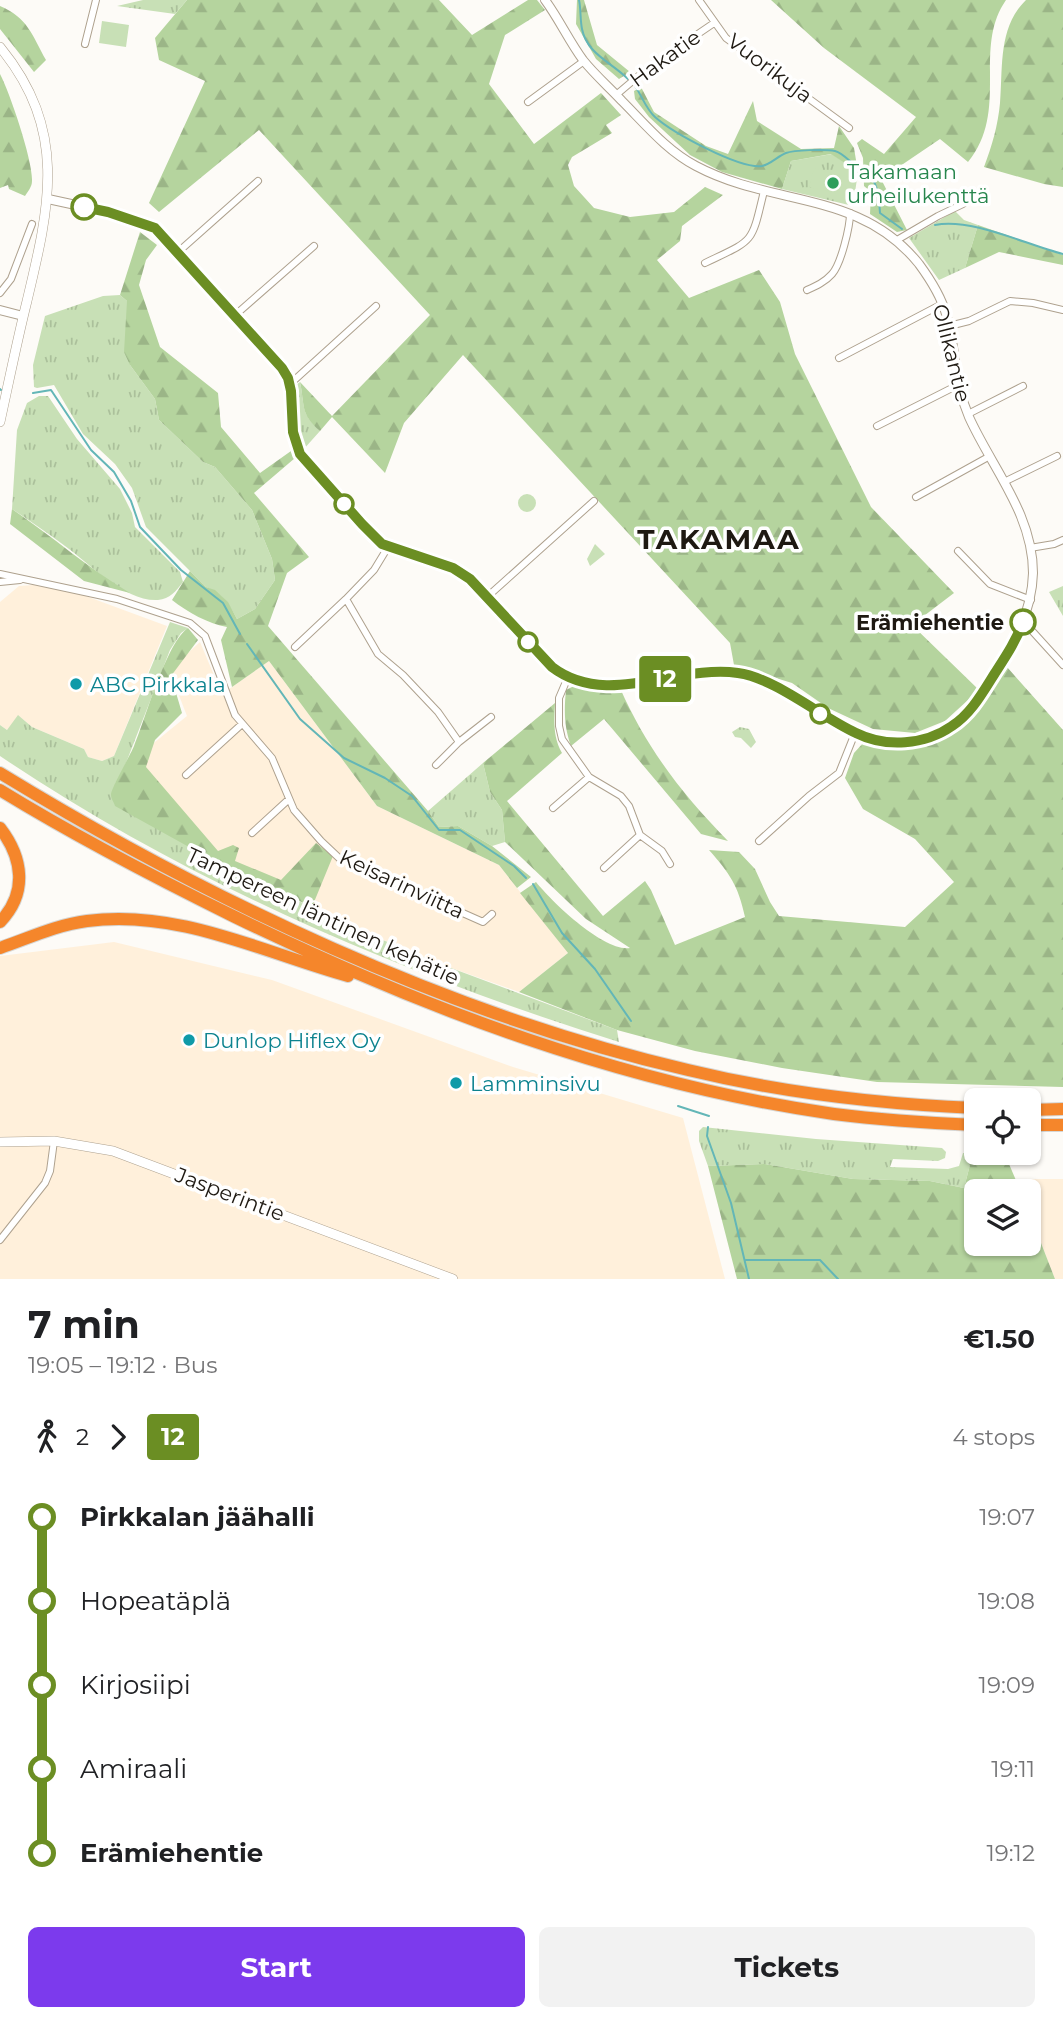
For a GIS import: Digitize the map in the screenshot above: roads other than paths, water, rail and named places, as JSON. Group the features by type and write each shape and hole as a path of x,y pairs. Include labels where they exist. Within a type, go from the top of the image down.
{"highway":[{"name":"Tampereen läntinen kehätie","path":"0,770 23,787 126,845 277,921 449,995 552,1032 688,1070 793,1091 881,1103 964,1107"},
{"name":"Tampereen läntinen kehätie","path":"0,790 119,858 272,935 399,991 549,1046 671,1082 761,1101 835,1114 964,1124"},
{"path":"0,828 18,859 20,878 14,905 0,922"},
{"path":"0,948 72,923 105,919 143,919 217,933 307,964 399,991"},
{"path":"1041,1110 1063,1109"},
{"path":"1041,1125 1063,1125"}],"main road":[{"path":"0,47 22,80 38,114 48,156 48,199 40,246 0,422"},
{"name":"Jasperintie","path":"0,1142 54,1141 113,1152 453,1279"}],"street":[{"path":"85,44 96,0"},
{"name":"Ollikantie","path":"545,0 584,61 649,130 688,162 710,173 764,191 850,213 897,240 921,267 942,304 949,326 958,385 968,414 1023,522 1033,570 1031,600 1024,622 1013,646 987,686 972,707 953,726 934,736 910,743 882,741 855,733 782,691 740,673 707,673 610,685 591,684 568,677"},
{"name":"Vuorikuja","path":"699,0 726,38 849,128"},
{"name":"Hakatie","path":"616,94 648,68 714,23"},
{"path":"528,102 584,61"},
{"path":"177,253 258,181"},
{"path":"705,262 745,244 751,238 764,191"},
{"path":"48,199 108,212 155,228 282,368 289,384 293,432 300,454 368,530 388,547 453,568 470,579 552,667 568,677 559,698 562,739 589,777 621,796 629,806 640,835 662,851 670,864"},
{"path":"897,240 963,204"},
{"path":"807,290 833,274 839,261 850,213"},
{"path":"0,292 11,279 32,224"},
{"path":"233,317 314,246"},
{"path":"949,326 969,321 1010,301 1063,310"},
{"path":"839,358 942,304"},
{"path":"289,384 376,306"},
{"path":"0,310 23,316"},
{"path":"877,426 958,385"},
{"path":"968,414 1023,386"},
{"path":"916,497 990,456"},
{"path":"1004,482 1057,456"},
{"path":"487,597 594,501"},
{"path":"1030,548 1063,540"},
{"path":"295,646 374,570 388,547"},
{"path":"958,551 989,584 1031,600"},
{"name":"Keisarinviitta","path":"0,573 117,599 198,629 205,636 235,715 272,758 288,800 305,824 339,858 483,922 492,914"},
{"name":"Keisarinviitta","path":"0,583 25,580"},
{"path":"346,599 380,655 438,712 459,742"},
{"path":"1024,622 1063,665"},
{"path":"436,765 459,742 491,717"},
{"path":"186,775 242,724"},
{"path":"759,841 839,773 855,733"},
{"path":"553,808 589,777"},
{"path":"252,833 288,800"},
{"path":"604,868 640,835"},
{"path":"0,1240 45,1183 50,1171 54,1141"}],"waterway":[{"path":"579,0 582,29 589,45 628,79"},
{"path":"635,86 649,110 664,124 707,149 738,162 762,166 790,152 825,150 838,152 857,167"},
{"path":"865,170 875,184 880,213 902,229"},
{"path":"935,225 982,228 1063,254"},
{"path":"33,393 51,390 91,450 114,472 131,501 140,527 181,570 223,603 240,634"},
{"path":"247,644 300,719 344,758 385,778 412,796 439,830 460,830 514,866 526,878"},
{"path":"533,884 562,933 595,969 631,1021"},
{"path":"678,1106 709,1116"},
{"path":"708,1127 707,1136 731,1203 749,1279"},
{"path":"746,1260 820,1260 838,1279"}],"place":[{"name":"Takamaan urheilukenttä","path":"833,183"},
{"name":"Erämiehentie","path":"1023,622"},
{"name":"ABC Pirkkala","path":"76,684"},
{"name":"Dunlop Hiflex Oy","path":"189,1040"},
{"name":"Lamminsivu","path":"456,1083"}],"district":[{"name":"TAKAMAA","path":"719,539"}]}
